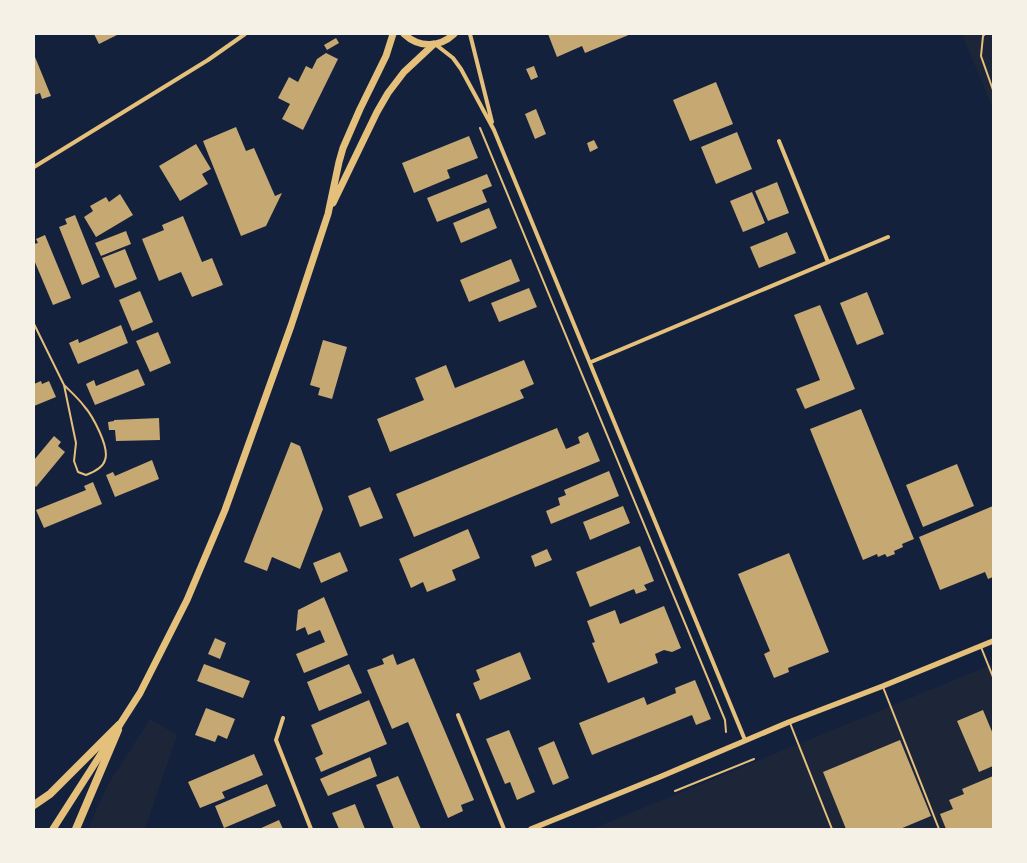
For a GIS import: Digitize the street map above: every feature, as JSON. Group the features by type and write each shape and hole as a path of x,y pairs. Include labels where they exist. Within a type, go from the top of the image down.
{"highway":[{"path":"52,829 140,693 187,600 225,510 291,326 328,214 343,148 386,56 392,34"},
{"path":"404,34 411,40 418,43 434,44 447,40 454,34"},
{"path":"328,214 377,112 388,93 404,72 434,44"},
{"path":"34,805 50,794 119,725"},
{"path":"76,829 119,725"}],"street":[{"path":"34,167 208,60 245,34"},
{"path":"470,34 494,130"},
{"path":"434,44 453,58 461,69 494,130 591,362 745,740"},
{"path":"779,141 828,262"},
{"path":"591,362 888,237"},
{"path":"531,829 662,776 789,722 883,686 993,641"},
{"path":"458,714 504,829"},
{"path":"283,718 276,740 311,829"}],"lane":[{"path":"34,324 64,385 76,443 74,461 78,472 86,475 99,469 106,460 105,449 101,434 85,406 64,385"},
{"path":"980,646 993,677"},
{"path":"883,686 939,829"},
{"path":"789,722 832,829"}],"path":[{"path":"985,34 983,36 981,56 993,90"},
{"path":"480,128 725,720 726,732"},
{"path":"674,791 754,759"}],"shaded area":[{"path":"962,34 993,34 993,109"},
{"path":"993,664 993,829 592,829"},
{"path":"150,719 177,735 145,829 88,829 107,786"}],"building":[{"path":"94,34 119,34 99,44"},
{"path":"548,34 631,34 585,53 582,46 557,57"},
{"path":"336,38 339,43 327,50 324,45"},
{"path":"326,53 338,59 303,130 282,119 290,104 278,98 289,77 298,82 306,66 312,69 317,59"},
{"path":"34,57 51,96 42,99 40,93 34,95"},
{"path":"534,66 538,77 531,80 526,69"},
{"path":"716,82 733,124 690,141 673,100"},
{"path":"536,109 546,134 535,139 525,114"},
{"path":"236,127 246,151 254,148 275,196 282,193 266,226 241,236 203,141"},
{"path":"737,132 752,169 716,184 701,147"},
{"path":"469,136 478,158 447,170 450,178 414,193 402,163"},
{"path":"594,140 598,148 590,152 587,143"},
{"path":"196,144 211,169 202,174 208,184 180,201 159,166"},
{"path":"487,174 492,186 482,190 487,202 437,222 427,198"},
{"path":"777,182 789,213 768,221 755,191"},
{"path":"752,192 765,223 743,232 730,201"},
{"path":"120,194 133,215 96,237 84,217 93,211 90,206 106,197 109,202"},
{"path":"489,208 497,228 461,243 453,223"},
{"path":"75,215 100,277 82,285 59,227 67,224 65,219"},
{"path":"183,216 202,262 212,258 223,285 192,297 181,272 159,281 142,239 164,230 162,225"},
{"path":"126,231 131,244 101,256 95,243"},
{"path":"787,232 796,253 759,268 750,247"},
{"path":"45,235 71,298 53,305 34,260 34,244 38,243 36,239"},
{"path":"125,249 137,279 115,288 102,258"},
{"path":"511,259 520,281 469,302 460,280"},
{"path":"529,288 537,307 499,322 491,303"},
{"path":"140,291 153,322 132,331 119,300"},
{"path":"867,292 884,334 857,345 840,303"},
{"path":"820,305 855,389 805,409 796,389 820,380 794,315"},
{"path":"121,325 128,343 78,364 69,343 78,339 79,343"},
{"path":"158,332 171,363 150,372 136,341"},
{"path":"323,340 347,347 332,399 318,395 320,388 310,385"},
{"path":"524,360 534,384 520,390 524,398 390,452 377,419 424,400 415,378 446,365 455,388"},
{"path":"138,369 145,385 95,405 86,384 94,380 96,386"},
{"path":"41,381 42,384 49,381 56,397 34,406 34,384"},
{"path":"861,409 914,539 902,544 903,547 894,551 895,554 887,557 885,554 878,557 877,554 863,560 810,429"},
{"path":"159,418 160,440 116,441 115,430 109,430 108,422 114,420"},
{"path":"557,428 566,449 580,443 578,437 588,432 600,461 414,537 396,494"},
{"path":"54,436 61,442 58,446 65,452 36,487 34,485 34,460"},
{"path":"291,442 300,446 323,509 300,569 272,557 267,571 244,562"},
{"path":"152,460 159,479 115,497 106,475 113,472 115,476"},
{"path":"957,464 974,506 923,527 906,485"},
{"path":"609,471 619,496 551,524 546,511 560,505 558,498 566,495 564,490"},
{"path":"93,482 102,504 44,528 36,510 86,490 84,486"},
{"path":"370,487 383,518 360,527 348,496"},
{"path":"623,506 630,523 590,540 583,522"},
{"path":"993,506 993,577 988,579 985,572 940,590 919,537"},
{"path":"468,529 480,558 452,570 456,580 427,592 423,582 411,588 399,559"},
{"path":"640,546 654,581 644,585 647,590 636,594 634,589 590,607 576,572"},
{"path":"547,549 552,560 535,567 531,556"},
{"path":"340,552 348,571 321,583 313,563"},
{"path":"789,553 829,652 788,668 789,672 774,678 764,654 770,651 738,574"},
{"path":"324,597 348,655 304,673 296,654 325,642 320,630 308,635 305,627 296,631 298,610"},
{"path":"664,606 681,648 672,652 664,650 655,654 658,663 608,683 592,643 595,642 587,621 615,610 620,624"},
{"path":"215,638 226,643 220,659 208,654"},
{"path":"520,652 531,679 480,700 473,683 480,680 476,670"},
{"path":"393,654 397,665 414,658 474,800 461,805 463,811 448,818 408,722 392,729 367,670 384,664 382,659"},
{"path":"204,664 250,681 243,698 197,681"},
{"path":"349,664 362,693 319,711 307,682"},
{"path":"695,680 711,719 696,725 692,715 592,755 579,723 644,697 647,705 676,693 675,688"},
{"path":"369,700 387,744 321,772 315,758 323,754 311,725"},
{"path":"206,708 235,719 227,739 218,735 215,742 195,735"},
{"path":"983,710 993,734 993,766 979,772 957,721"},
{"path":"509,730 535,792 517,800 510,782 505,784 486,739"},
{"path":"900,740 931,816 900,829 846,829 823,772"},
{"path":"554,741 569,778 553,785 538,748"},
{"path":"254,754 263,775 222,792 225,798 200,808 188,782"},
{"path":"370,757 377,776 328,796 320,779"},
{"path":"398,776 421,829 394,829 376,785"},
{"path":"993,776 993,829 946,829 940,814 953,809 949,800 964,794 962,789"},
{"path":"267,784 276,806 224,828 215,806"},
{"path":"355,804 365,829 339,829 332,813"},
{"path":"279,820 283,829 259,829"}]}
